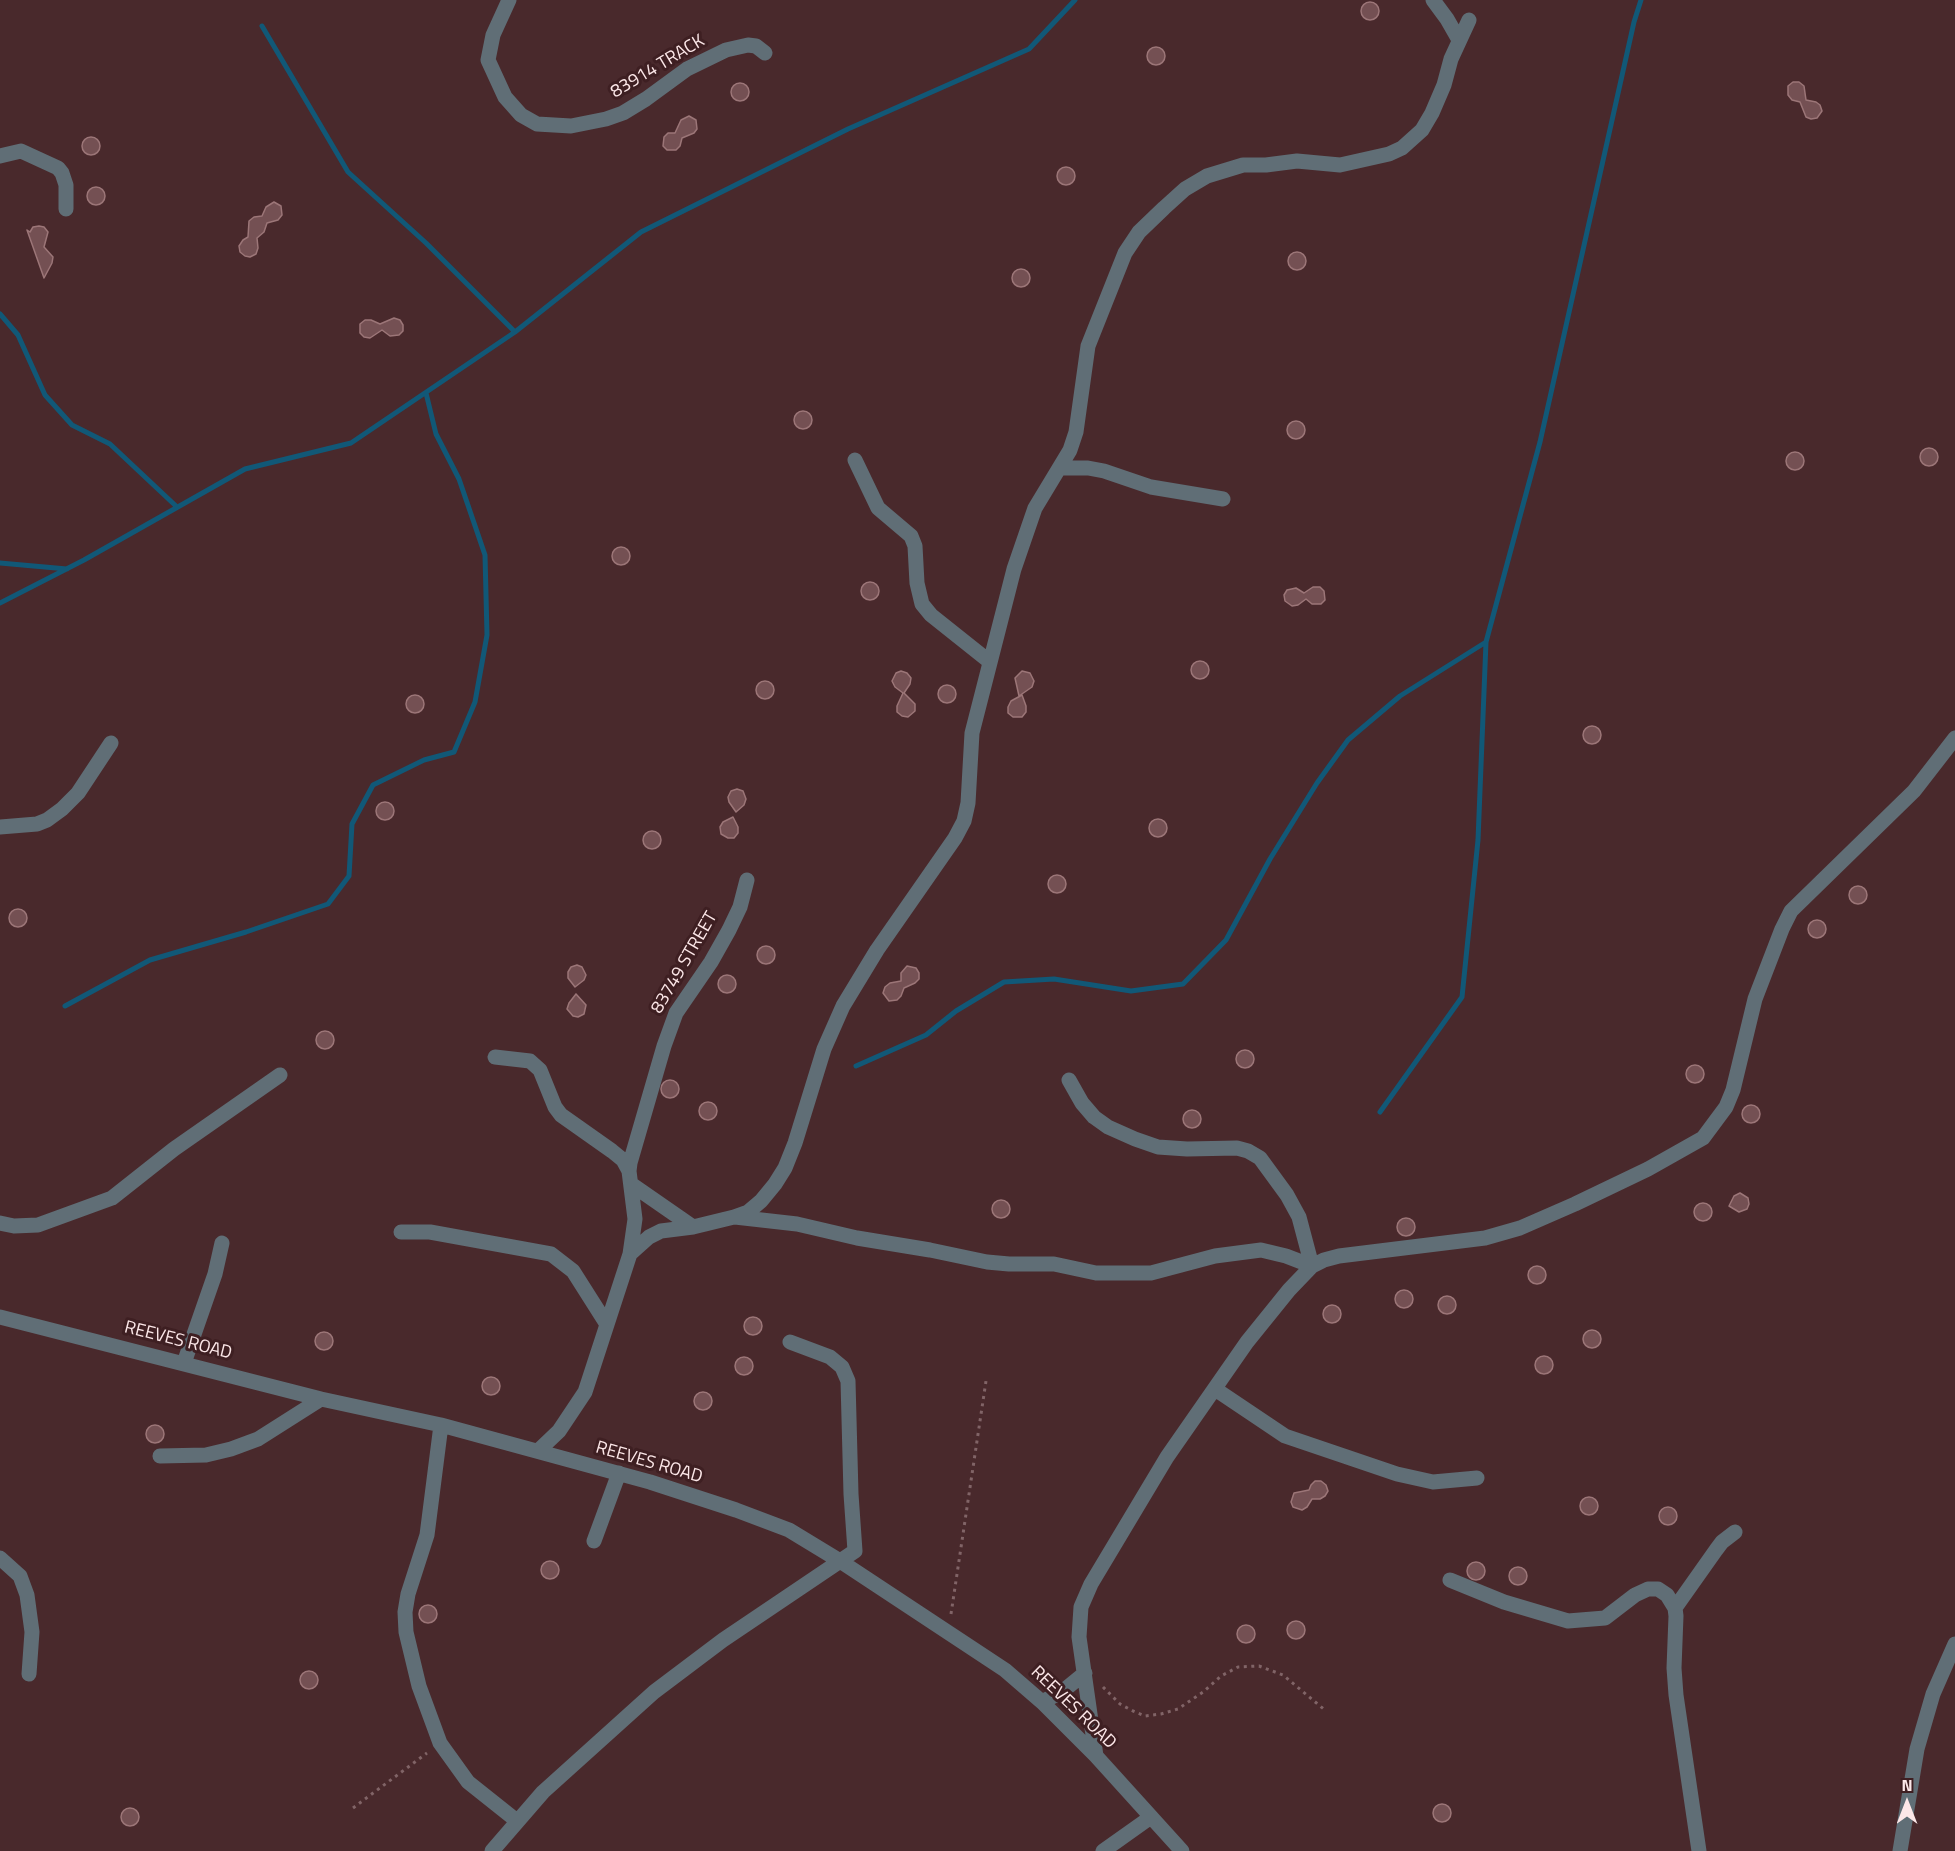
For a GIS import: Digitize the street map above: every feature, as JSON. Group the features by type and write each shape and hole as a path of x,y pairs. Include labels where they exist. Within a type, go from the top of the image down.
{"street":[{"name":"83914 TRACK","path":"509,0 493,35 488,60 505,97 521,115 537,124 571,126 606,119 623,113 687,69 716,55 748,45 756,46 765,53"},
{"path":"1433,0 1459,40"},
{"path":"630,1254 649,1237 661,1231 693,1227 734,1217 748,1212 761,1201 785,1168 824,1049 843,1006 877,950 955,838 964,821 971,780 972,733 1027,529 1035,508 1070,450 1076,432 1088,346 1125,253 1139,232 1185,189 1207,176 1225,170 1243,165 1297,161 1340,165 1389,154 1402,148 1422,130 1432,113 1444,85 1451,59 1469,20"},
{"path":"0,156 21,151 58,168 66,185 66,209"},
{"path":"855,460 878,508 910,536 915,546 917,583 922,604 931,615 990,662"},
{"path":"1060,468 1096,470 1150,487 1223,499"},
{"path":"1096,1756 1079,1637 1079,1619 1091,1584 1167,1457 1247,1342 1289,1290 1312,1266 1324,1260 1339,1256 1485,1238 1520,1228 1648,1169 1703,1138 1726,1107 1733,1090 1755,999 1778,938 1791,911 1914,790 1955,738"},
{"path":"0,827 38,824 62,809 78,793 111,743"},
{"name":"83749 STREET","path":"538,1451 569,1418 585,1392 630,1254 635,1219 630,1177 632,1155 672,1022 720,948 740,907 747,880"},
{"path":"495,1057 530,1061 540,1070 555,1107 561,1115 623,1160 630,1177 693,1227"},
{"path":"0,1223 14,1226 38,1225 112,1198 174,1149 280,1075"},
{"path":"1070,1080 1082,1103 1094,1116 1108,1127 1135,1139 1158,1147 1237,1148 1260,1158 1287,1195 1299,1217 1312,1266"},
{"path":"734,1217 797,1224 987,1262 1054,1264 1096,1273 1150,1273 1215,1256 1261,1250 1312,1266"},
{"path":"401,1232 430,1232 551,1254 573,1271 606,1323"},
{"path":"184,1363 215,1274 222,1243"},
{"name":"REEVES ROAD","path":"0,1317 321,1399 441,1425 538,1451 619,1473 736,1510 789,1530 1005,1670 1042,1702 1096,1756 1182,1851"},
{"path":"492,1851 543,1792 654,1692 723,1640 855,1551 848,1381 842,1368 830,1357 790,1342"},
{"path":"1215,1389 1285,1436 1397,1474 1433,1482 1477,1478"},
{"path":"160,1456 206,1455 231,1449 258,1439 321,1399"},
{"path":"441,1425 427,1535 408,1594 405,1612 406,1632 419,1686 440,1743 468,1782 517,1821"},
{"path":"594,1541 619,1473"},
{"path":"1675,1608 1722,1542 1735,1532"},
{"path":"0,1558 20,1576 27,1595 32,1632 29,1674"},
{"path":"1450,1580 1504,1602 1560,1620 1575,1621 1605,1618 1635,1595 1648,1589 1658,1589 1663,1592 1675,1608 1676,1695 1699,1851"},
{"path":"1900,1851 1917,1749 1933,1694 1955,1644"},
{"path":"1042,1702 1063,1691 1085,1673"},
{"path":"1103,1851 1151,1816"}],"path":[{"path":"948,1632 986,1381"},
{"path":"1085,1673 1105,1688 1120,1704 1145,1716 1178,1709 1221,1676 1238,1667 1259,1666 1283,1675 1326,1711"},
{"path":"353,1808 440,1743"}],"building":[{"path":"1366,2 1374,2 1379,7 1377,18 1366,20 1361,15 1361,7"},
{"path":"1152,47 1160,47 1165,52 1163,63 1152,65 1147,60 1147,52"},
{"path":"1793,82 1799,82 1804,86 1806,100 1820,105 1822,111 1817,118 1806,117 1800,102 1792,100 1788,95 1788,86"},
{"path":"736,83 744,83 749,88 747,99 736,101 731,96 731,88"},
{"path":"689,116 696,120 697,129 694,133 682,138 676,150 667,150 663,146 664,137 668,133 675,133 681,120"},
{"path":"87,137 95,137 100,142 98,153 87,155 82,150 82,142"},
{"path":"1062,167 1070,167 1075,172 1073,183 1062,185 1057,180 1057,172"},
{"path":"92,187 100,187 105,192 103,203 92,205 87,200 87,192"},
{"path":"274,202 281,206 282,215 278,220 267,223 264,232 257,238 256,254 250,257 245,256 240,252 239,246 248,237 249,221 254,217 262,216 266,207"},
{"path":"33,227 44,227 48,232 44,247 53,257 44,278 27,230 30,232"},
{"path":"1293,252 1301,252 1306,257 1304,268 1293,270 1288,265 1288,257"},
{"path":"1017,269 1025,269 1030,274 1028,285 1017,287 1012,282 1012,274"},
{"path":"394,318 400,320 403,325 403,331 399,335 390,336 382,330 370,338 360,333 360,324 365,320 380,324"},
{"path":"799,411 807,411 812,416 810,427 799,429 794,424 794,416"},
{"path":"1292,421 1300,421 1305,426 1303,437 1292,439 1287,434 1287,426"},
{"path":"1925,448 1933,448 1938,453 1936,464 1925,466 1920,461 1920,453"},
{"path":"1791,452 1799,452 1804,457 1802,468 1791,470 1786,465 1786,457"},
{"path":"617,547 625,547 630,552 628,563 617,565 612,560 612,552"},
{"path":"866,582 874,582 879,587 877,598 866,600 861,595 861,587"},
{"path":"1313,587 1320,587 1324,591 1325,600 1321,604 1312,604 1306,599 1292,606 1285,601 1284,595 1287,590 1296,588 1304,593"},
{"path":"1196,661 1204,661 1209,666 1207,677 1196,679 1191,674 1191,666"},
{"path":"901,671 907,673 911,678 904,693 915,704 915,711 908,717 897,712 897,706 903,693 895,687 892,681 896,673"},
{"path":"1022,671 1030,673 1034,681 1032,687 1019,696 1015,678"},
{"path":"761,681 769,681 774,686 772,697 761,699 756,694 756,686"},
{"path":"943,685 951,685 956,690 954,701 943,703 938,698 938,690"},
{"path":"411,695 419,695 424,700 422,711 411,713 406,708 406,700"},
{"path":"1022,695 1026,712 1022,717 1013,717 1008,713 1008,707 1011,701"},
{"path":"1588,726 1596,726 1601,731 1599,742 1588,744 1583,739 1583,731"},
{"path":"737,789 743,791 746,799 744,805 736,812 728,797 731,791"},
{"path":"381,802 389,802 394,807 392,818 381,820 376,815 376,807"},
{"path":"733,817 738,833 734,838 728,838 721,834 720,827 723,822"},
{"path":"1154,819 1162,819 1167,824 1165,835 1154,837 1149,832 1149,824"},
{"path":"648,831 656,831 661,836 659,847 648,849 643,844 643,836"},
{"path":"1053,875 1061,875 1066,880 1064,891 1053,893 1048,888 1048,880"},
{"path":"1854,886 1862,886 1867,891 1865,902 1854,904 1849,899 1849,891"},
{"path":"14,909 22,909 27,914 25,925 14,927 9,922 9,914"},
{"path":"1813,920 1821,920 1826,925 1824,936 1813,938 1808,933 1808,925"},
{"path":"762,946 770,946 775,951 773,962 762,964 757,959 757,951"},
{"path":"577,965 582,967 586,975 584,980 575,987 568,978 568,972 571,967"},
{"path":"907,966 916,968 919,979 904,988 897,1000 889,1001 883,993 885,987 890,983 901,981 901,973"},
{"path":"723,975 731,975 736,980 734,991 723,993 718,988 718,980"},
{"path":"576,994 586,1005 584,1014 578,1017 573,1016 567,1009"},
{"path":"321,1031 329,1031 334,1036 332,1047 321,1049 316,1044 316,1036"},
{"path":"1241,1050 1249,1050 1254,1055 1252,1066 1241,1068 1236,1063 1236,1055"},
{"path":"1691,1065 1699,1065 1704,1070 1702,1081 1691,1083 1686,1078 1686,1070"},
{"path":"670,1080 676,1083 679,1089 676,1095 670,1098 664,1095 661,1089 664,1083"},
{"path":"704,1102 712,1102 717,1107 715,1118 704,1120 699,1115 699,1107"},
{"path":"1747,1105 1755,1105 1760,1110 1758,1121 1747,1123 1742,1118 1742,1110"},
{"path":"1188,1110 1196,1110 1201,1115 1199,1126 1188,1128 1183,1123 1183,1115"},
{"path":"1740,1193 1748,1198 1749,1204 1747,1209 1739,1212 1729,1206 1734,1196"},
{"path":"997,1200 1005,1200 1010,1205 1008,1216 997,1218 992,1213 992,1205"},
{"path":"1699,1203 1707,1203 1712,1208 1710,1219 1699,1221 1694,1216 1694,1208"},
{"path":"1402,1218 1410,1218 1415,1223 1413,1234 1402,1236 1397,1231 1397,1223"},
{"path":"1533,1266 1541,1266 1546,1271 1544,1282 1533,1284 1528,1279 1528,1271"},
{"path":"1400,1290 1408,1290 1413,1295 1411,1306 1400,1308 1395,1303 1395,1295"},
{"path":"1443,1296 1451,1296 1456,1301 1454,1312 1443,1314 1438,1309 1438,1301"},
{"path":"1328,1305 1336,1305 1341,1310 1339,1321 1328,1323 1323,1318 1323,1310"},
{"path":"749,1317 757,1317 762,1322 760,1333 749,1335 744,1330 744,1322"},
{"path":"1588,1330 1596,1330 1601,1335 1599,1346 1588,1348 1583,1343 1583,1335"},
{"path":"320,1332 328,1332 333,1337 331,1348 320,1350 315,1345 315,1337"},
{"path":"1540,1356 1548,1356 1553,1361 1551,1372 1540,1374 1535,1369 1535,1361"},
{"path":"740,1357 748,1357 753,1362 751,1373 740,1375 735,1370 735,1362"},
{"path":"487,1377 495,1377 500,1382 498,1393 487,1395 482,1390 482,1382"},
{"path":"699,1392 707,1392 712,1397 710,1408 699,1410 694,1405 694,1397"},
{"path":"151,1425 159,1425 164,1430 162,1441 151,1443 146,1438 146,1430"},
{"path":"1315,1481 1321,1481 1326,1485 1328,1491 1325,1496 1312,1499 1302,1510 1293,1507 1291,1502 1294,1493 1309,1490"},
{"path":"1585,1497 1593,1497 1598,1502 1596,1513 1585,1515 1580,1510 1580,1502"},
{"path":"1664,1507 1672,1507 1677,1512 1675,1523 1664,1525 1659,1520 1659,1512"},
{"path":"546,1561 554,1561 559,1566 557,1577 546,1579 541,1574 541,1566"},
{"path":"1476,1562 1482,1565 1485,1571 1482,1577 1476,1580 1470,1577 1467,1571 1470,1565"},
{"path":"1514,1567 1522,1567 1527,1572 1525,1583 1514,1585 1509,1580 1509,1572"},
{"path":"424,1605 432,1605 437,1610 435,1621 424,1623 419,1618 419,1610"},
{"path":"1292,1621 1300,1621 1305,1626 1303,1637 1292,1639 1287,1634 1287,1626"},
{"path":"1242,1625 1250,1625 1255,1630 1253,1641 1242,1643 1237,1638 1237,1630"},
{"path":"305,1671 313,1671 318,1676 316,1687 305,1689 300,1684 300,1676"},
{"path":"1438,1804 1446,1804 1451,1809 1449,1820 1438,1822 1433,1817 1433,1809"},
{"path":"126,1808 134,1808 139,1813 137,1824 126,1826 121,1821 121,1813"}],"waterway":[{"path":"0,603 84,560 245,469 351,443 515,332 641,232 848,129 1029,49 1075,0"},
{"path":"1380,1112 1462,997 1478,840 1486,642 1540,442 1634,22 1641,0"},
{"path":"262,26 348,172 426,243 515,332"},
{"path":"0,314 18,335 45,395 72,425 110,444 177,507"},
{"path":"65,1006 150,960 246,932 328,904 349,876 352,824 373,785 424,760 454,752 475,702 487,635 485,555 459,479 436,434 426,393"},
{"path":"0,563 67,569"},
{"path":"856,1066 926,1035 956,1011 1004,982 1054,979 1131,991 1183,984 1226,940 1270,859 1317,783 1348,740 1400,696 1486,642"}]}
